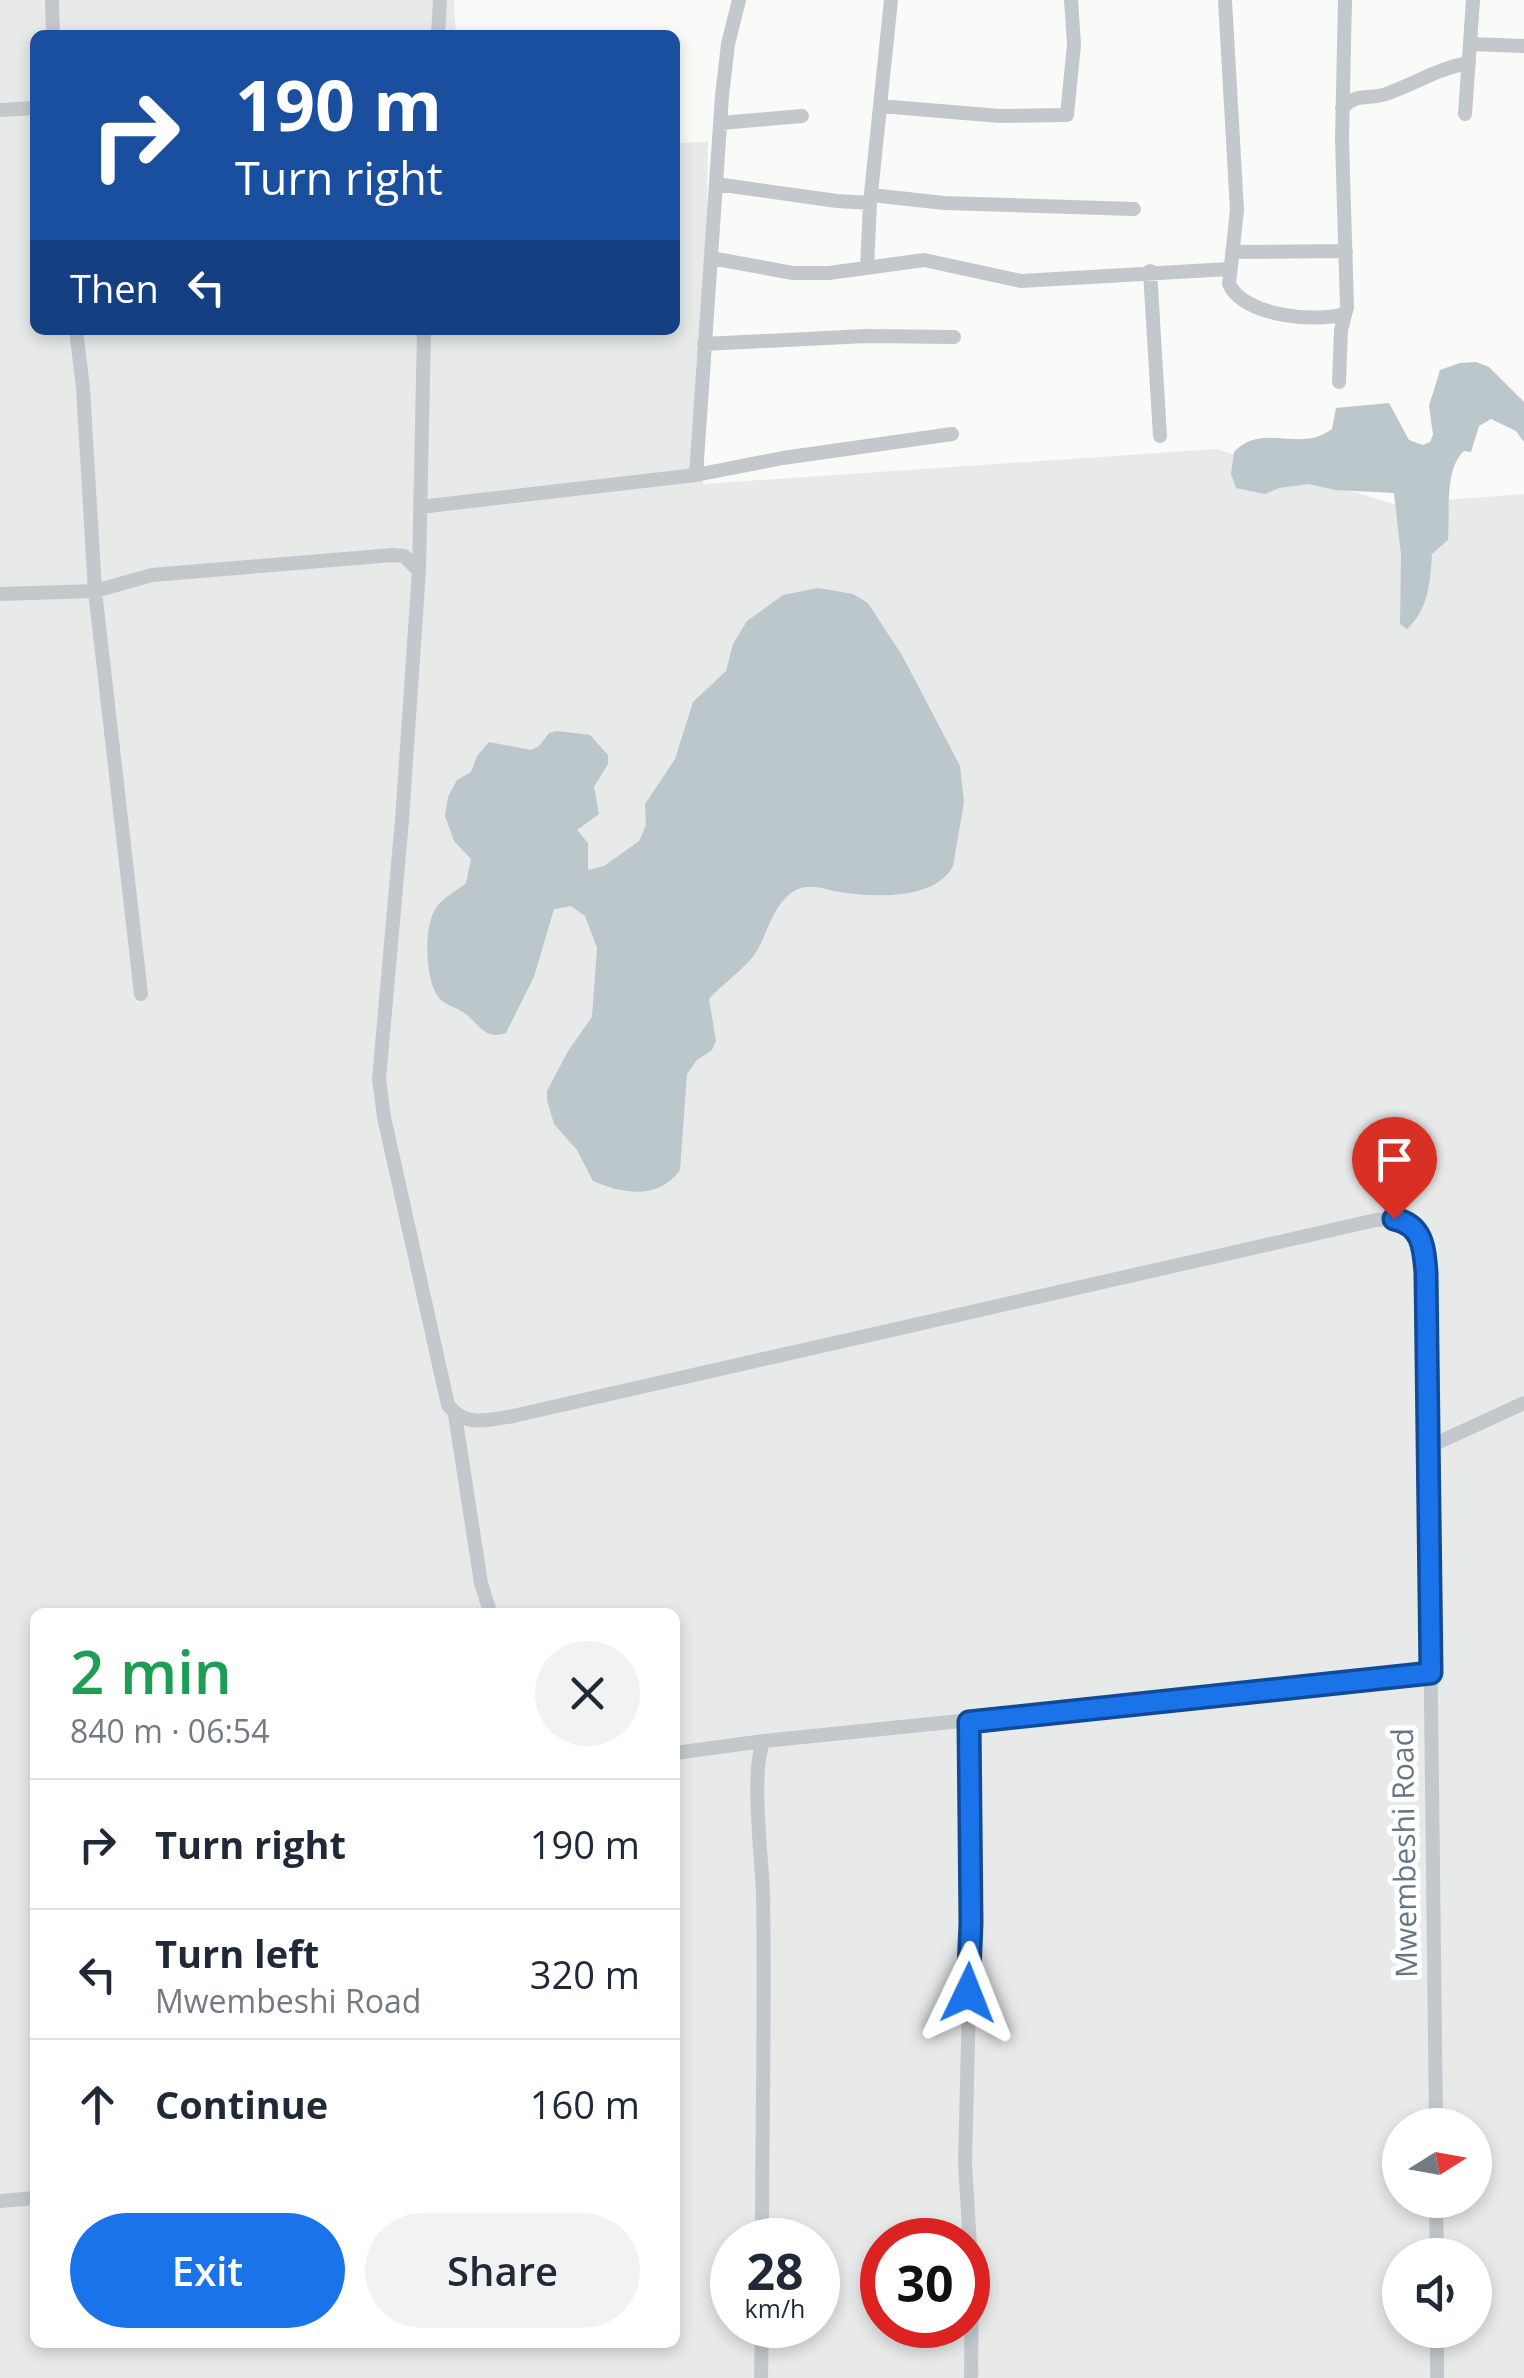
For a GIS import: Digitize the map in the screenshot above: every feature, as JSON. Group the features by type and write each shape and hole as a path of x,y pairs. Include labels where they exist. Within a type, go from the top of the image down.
{"street":[{"path":"52,0 53,30"},
{"path":"438,30 440,0"},
{"path":"696,475 728,44 739,0"},
{"path":"867,268 870,199 891,0"},
{"path":"880,106 1000,116 1067,115 1074,33 1071,0"},
{"path":"1225,0 1237,210 1229,268 1233,293 1264,311 1293,316 1344,314"},
{"path":"1339,382 1346,250 1342,108 1345,0"},
{"path":"1465,114 1473,0"},
{"path":"1472,44 1524,46"},
{"path":"1342,108 1353,98 1380,96 1432,72 1469,63"},
{"path":"0,110 30,108"},
{"path":"721,123 802,116"},
{"path":"716,184 837,201 1134,208"},
{"path":"1232,252 1346,250"},
{"path":"711,258 793,273 924,260 1021,281 1229,268"},
{"path":"1150,272 1160,436"},
{"path":"76,335 95,592 141,994"},
{"path":"424,335 419,571 379,1078 417,1271 448,1405 456,1415 481,1583 489,1608"},
{"path":"704,344 866,336 954,337"},
{"path":"420,507 696,475 783,458 952,434"},
{"path":"0,594 95,592 152,575 394,555 404,556 419,571"},
{"name":"Mwembeshi Road","path":"456,1415 472,1422 513,1416 1376,1220 1406,1222 1417,1230 1424,1244 1426,1273 1436,2108"},
{"path":"1426,1448 1524,1403"},
{"path":"680,1752 1431,1673"},
{"path":"969,1722 971,1923 965,2163 972,2280 971,2378"},
{"path":"762,2218 763,1897 758,1777 764,1741"},
{"path":"0,2200 30,2198"},
{"path":"762,2348 762,2378"},
{"path":"1436,2348 1436,2378"}],"shaded area":[{"path":"0,0 454,0 456,30 30,30 30,335 680,335 680,144 708,141 703,484 1216,449 1393,504 1524,494 1524,2378 0,2378"},
{"path":"1476,362 1489,367 1524,402 1524,442 1516,431 1491,419 1479,426 1471,452 1464,451 1458,459 1451,480 1448,540 1432,554 1424,604 1407,629 1400,624 1401,555 1394,493 1335,490 1309,484 1265,494 1236,488 1231,474 1234,452 1257,439 1320,436 1332,429 1336,408 1389,403 1409,440 1423,445 1433,435 1429,406 1440,370"},
{"path":"818,588 853,594 868,603 903,657 960,766 964,802 953,866 932,886 918,891 853,894 811,887 785,898 754,956 709,999 716,1041 687,1074 680,1170 662,1186 640,1192 593,1181 577,1150 554,1124 547,1100 547,1091 568,1051 592,1017 597,948 585,916 571,906 554,909 534,977 506,1033 493,1035 484,1031 440,999 428,965 431,921 441,902 466,883 471,859 454,841 445,816 448,797 457,780 471,772 477,756 489,742 531,750 549,733 590,735 608,755 608,764 594,787 599,814 577,830 588,843 588,870 604,866 639,841 646,825 645,804 675,759 693,702 726,671 733,644 747,621 783,595"}],"route":[{"path":"968,1993 969,1722 1431,1673 1424,1244 1417,1230 1394,1219"}]}
